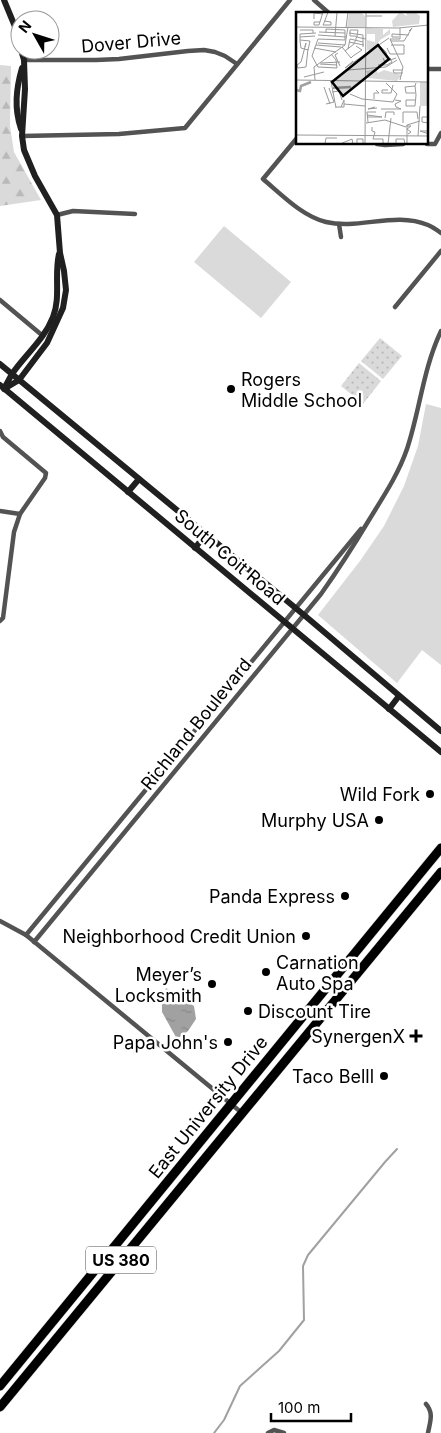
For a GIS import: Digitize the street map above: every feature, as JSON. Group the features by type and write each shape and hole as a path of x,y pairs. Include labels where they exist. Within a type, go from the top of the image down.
{"highway":[{"name":"East University Drive","path":"0,1386 441,848"},
{"name":"US 380","path":"0,1407 441,872"}],"main road":[{"path":"4,0 10,14"},
{"path":"1,389 18,380 49,340 63,308 66,290 60,253 57,215 35,176 24,150 22,135 25,89 24,60"},
{"path":"1,389 43,336 53,316 57,297 57,263 60,253"},
{"path":"43,336 49,340"},
{"name":"South Coit Road","path":"0,364 296,608 441,731"},
{"name":"South Coit Road","path":"1,389 441,752"},
{"path":"128,492 138,479"},
{"path":"196,548 206,534"},
{"path":"389,709 399,696"}],"street":[{"path":"22,135 119,134 185,128 290,0"},
{"path":"314,0 328,12"},
{"name":"Dover Drive","path":"60,60 119,59 204,50 225,56 237,64"},
{"path":"428,69 441,69"},
{"path":"428,144 435,144 441,133"},
{"path":"296,139 263,179 307,214 324,221 339,224 394,219 412,220 429,225 441,233"},
{"path":"57,215 73,210 134,214"},
{"path":"339,224 340,237"},
{"path":"396,307 441,252"},
{"path":"0,300 43,336"},
{"name":"Richland Boulevard","path":"34,942 304,615 333,577 388,490 405,454 426,370 441,331"},
{"path":"0,431 3,437 46,473 45,478 20,514 14,532 3,618 0,621"},
{"path":"0,511 20,514"},
{"name":"Richland Boulevard","path":"26,935 371,517"},
{"path":"0,921 26,935 242,1113"},
{"path":"426,1404 431,1410 428,1433"},
{"path":"268,1433 274,1430 284,1433"}],"green space":[{"path":"0,65 11,66 10,126 14,152 41,200 0,206"},
{"path":"224,226 291,282 261,318 194,262"},
{"path":"380,338 402,356 383,379 361,361"},
{"path":"359,363 381,381 363,404 341,386"},
{"path":"426,404 441,408 441,665 422,650 397,683 318,615 360,561 384,526 404,486 418,446"}],"water":[{"path":"166,988 194,1006 196,1019 188,1031 177,1039 162,1012 162,1000"}],"waterway":[{"path":"214,1433 224,1420 240,1386 279,1351 304,1320 303,1266 308,1255 397,1149"}],"place":[{"name":"Rogers Middle School","path":"231,389"},
{"name":"Wild Fork","path":"430,794"},
{"name":"Murphy USA","path":"379,820"},
{"name":"Panda Express","path":"345,896"},
{"name":"Neighborhood Credit Union","path":"306,936"},
{"name":"Carnation Auto Spa","path":"266,972"},
{"name":"Meyer’s Locksmith","path":"212,984"},
{"name":"Discount Tire","path":"248,1011"},
{"name":"SynergenX","path":"416,1036"},
{"name":"Papa John's","path":"228,1042"},
{"name":"Taco Belll","path":"384,1076"}]}
